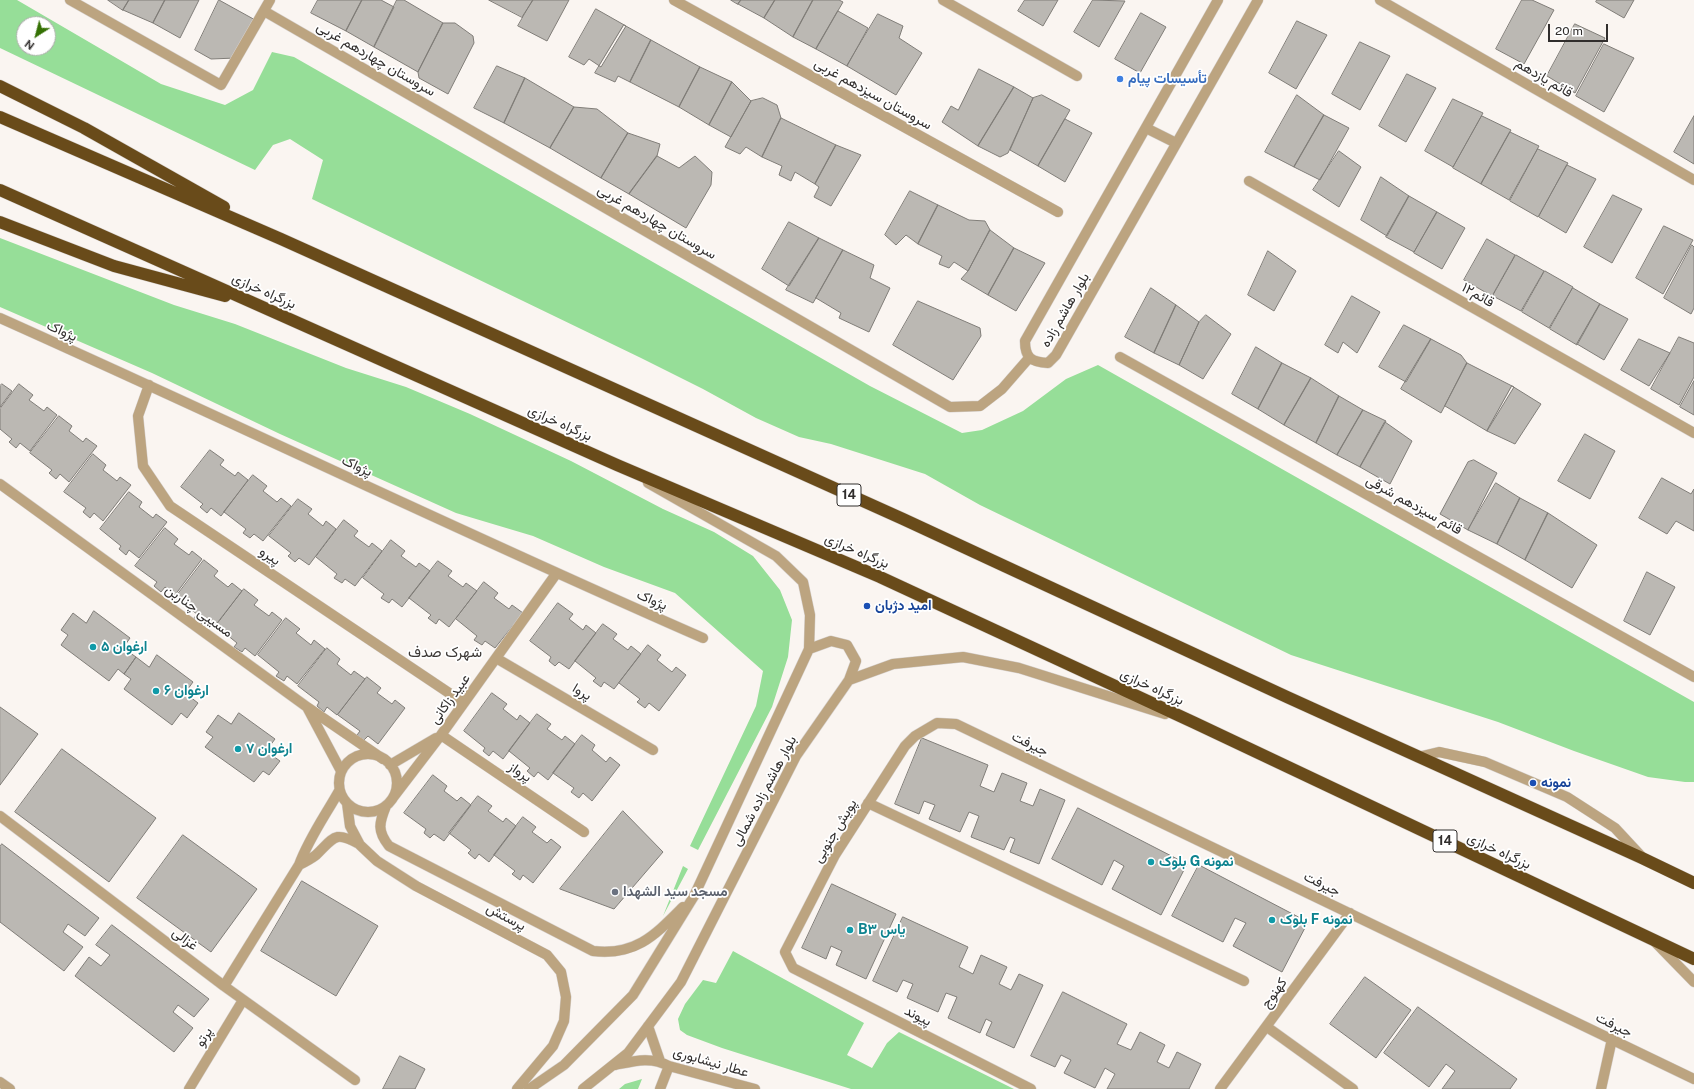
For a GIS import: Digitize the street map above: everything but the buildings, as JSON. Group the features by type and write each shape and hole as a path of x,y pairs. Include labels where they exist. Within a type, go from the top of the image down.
{"highway":[{"path":"0,86 84,128 281,239"},
{"name":"14","path":"0,117 281,239 903,519 1694,883"},
{"name":"بزرگراه خرازی","path":"0,190 617,465 880,577 1195,723 1694,960"},
{"path":"0,222 114,266 264,307"}],"street":[{"path":"70,0 221,85 270,0"},
{"name":"سروستان سیزدهم غربی","path":"674,0 1058,212"},
{"path":"943,0 1077,76"},
{"name":"بلوار هاشم زاده","path":"1218,0 1025,341 1025,351 1029,358 1038,363 1048,363 1056,355 1258,0"},
{"name":"قائم یازدهم","path":"1380,0 1694,180"},
{"name":"سروستان چهاردهم غربی","path":"264,11 950,407 980,406 1002,389 1029,358"},
{"path":"1146,128 1176,144"},
{"name":"قائم۱۲","path":"1249,181 1694,433"},
{"name":"پژواک","path":"0,318 149,385 556,574 703,638"},
{"name":"قائم سیزدهم شرقی","path":"1120,357 1694,678"},
{"name":"پیرو","path":"149,385 138,416 143,466 170,506 464,703"},
{"name":"بلوار هاشم زاده شمالی","path":"529,1089 564,1065 633,995 694,896 809,649 810,615 803,582 776,556 617,465"},
{"name":"مسیبی چناربن","path":"0,484 307,707 387,762"},
{"name":"عبید زاکانی","path":"389,803 442,735 556,574"},
{"name":"بلوار هاشم زاده شمالی","path":"583,1089 628,1053 681,982 796,756 849,680 856,661 847,645 831,641 809,649"},
{"path":"849,680 893,664 963,657 1019,668 1195,723"},
{"name":"پروا","path":"496,658 653,750"},
{"path":"307,707 341,771"},
{"name":"پویش جنوبی","path":"793,968 785,952 835,855 905,746 915,736 937,723"},
{"name":"جيرفت","path":"937,723 956,724 1694,1079"},
{"path":"387,762 442,735"},
{"name":"پرواز","path":"442,735 584,832"},
{"path":"1418,756 1439,752 1485,762 1566,797 1614,828 1642,858"},
{"path":"364,754 374,755 387,762 395,773 397,782 396,791 389,803 378,811 369,813 350,807 339,791 338,781 341,771 346,763 354,757 364,754"},
{"path":"224,986 299,865 305,848 313,833 339,791"},
{"name":"پرستش","path":"347,803 350,826 360,845 377,860 416,886 547,955 561,972 566,997 564,1021 553,1046 517,1089"},
{"name":"پرستش","path":"389,803 381,820 380,829 382,837 389,846 593,951 609,953 625,950 639,944 655,934 694,896"},
{"path":"868,803 1244,981"},
{"name":"غزالی","path":"0,816 224,986 355,1080"},
{"path":"299,865 315,856 329,841 337,837 347,837 360,845"},
{"name":"كهنوج","path":"1220,1089 1350,913"},
{"path":"1652,940 1694,982"},
{"name":"پیوند","path":"793,968 1031,1089"},
{"name":"پرتو","path":"189,1089 243,1000"},
{"path":"648,1026 664,1063 660,1089"},
{"path":"1267,1027 1353,1089"},
{"path":"1600,1089 1612,1039"},
{"name":"عطار نیشابوری","path":"611,1066 640,1059 664,1063 755,1089"},
{"path":"0,1082 10,1089"}],"green space":[{"path":"0,0 17,0 44,16 16,16 16,56 0,48"},
{"path":"56,23 161,84 225,105 253,90 272,52 294,57 870,386 962,433 982,430 1023,411 1066,379 1098,365 1694,702 1694,782 1648,777 1498,722 1291,655 980,505 925,474 831,444 799,437 756,418 641,358 312,199 323,160 290,139 273,145 255,170 17,56 56,56"},
{"path":"0,238 174,305 235,324 346,368 406,387 470,414 571,461 663,509 714,532 753,556 780,590 792,620 788,657 772,707 698,850 690,846 756,706 763,671 675,593 604,567 533,536 456,513 280,434 152,373 0,307"},
{"path":"683,866 688,869 663,916"},
{"path":"733,951 864,1023 847,1055 872,1068 887,1043 899,1032 1014,1089 851,1089 722,1048 687,1035 680,1030 678,1019 685,1004 703,980 716,983"},
{"path":"642,1079 638,1089 619,1089 625,1084"}],"place":[{"name":"تأسیسات پیام","path":"1120,79"},
{"name":"امید دژبان","path":"867,606"},
{"name":"ارغوان ۵","path":"93,647"},
{"name":"ارغوان ۶","path":"156,691"},
{"name":"ارغوان ۷","path":"238,749"},
{"name":"نمونه","path":"1533,783"},
{"name":"بلوک G نمونه","path":"1151,862"},
{"name":"مسجد سید الشهدا","path":"615,892"},
{"name":"بلوک F نمونه","path":"1272,920"},
{"name":"B۳ یاس","path":"850,930"}],"district":[{"name":"شهرک صدف","path":"445,652"}]}
